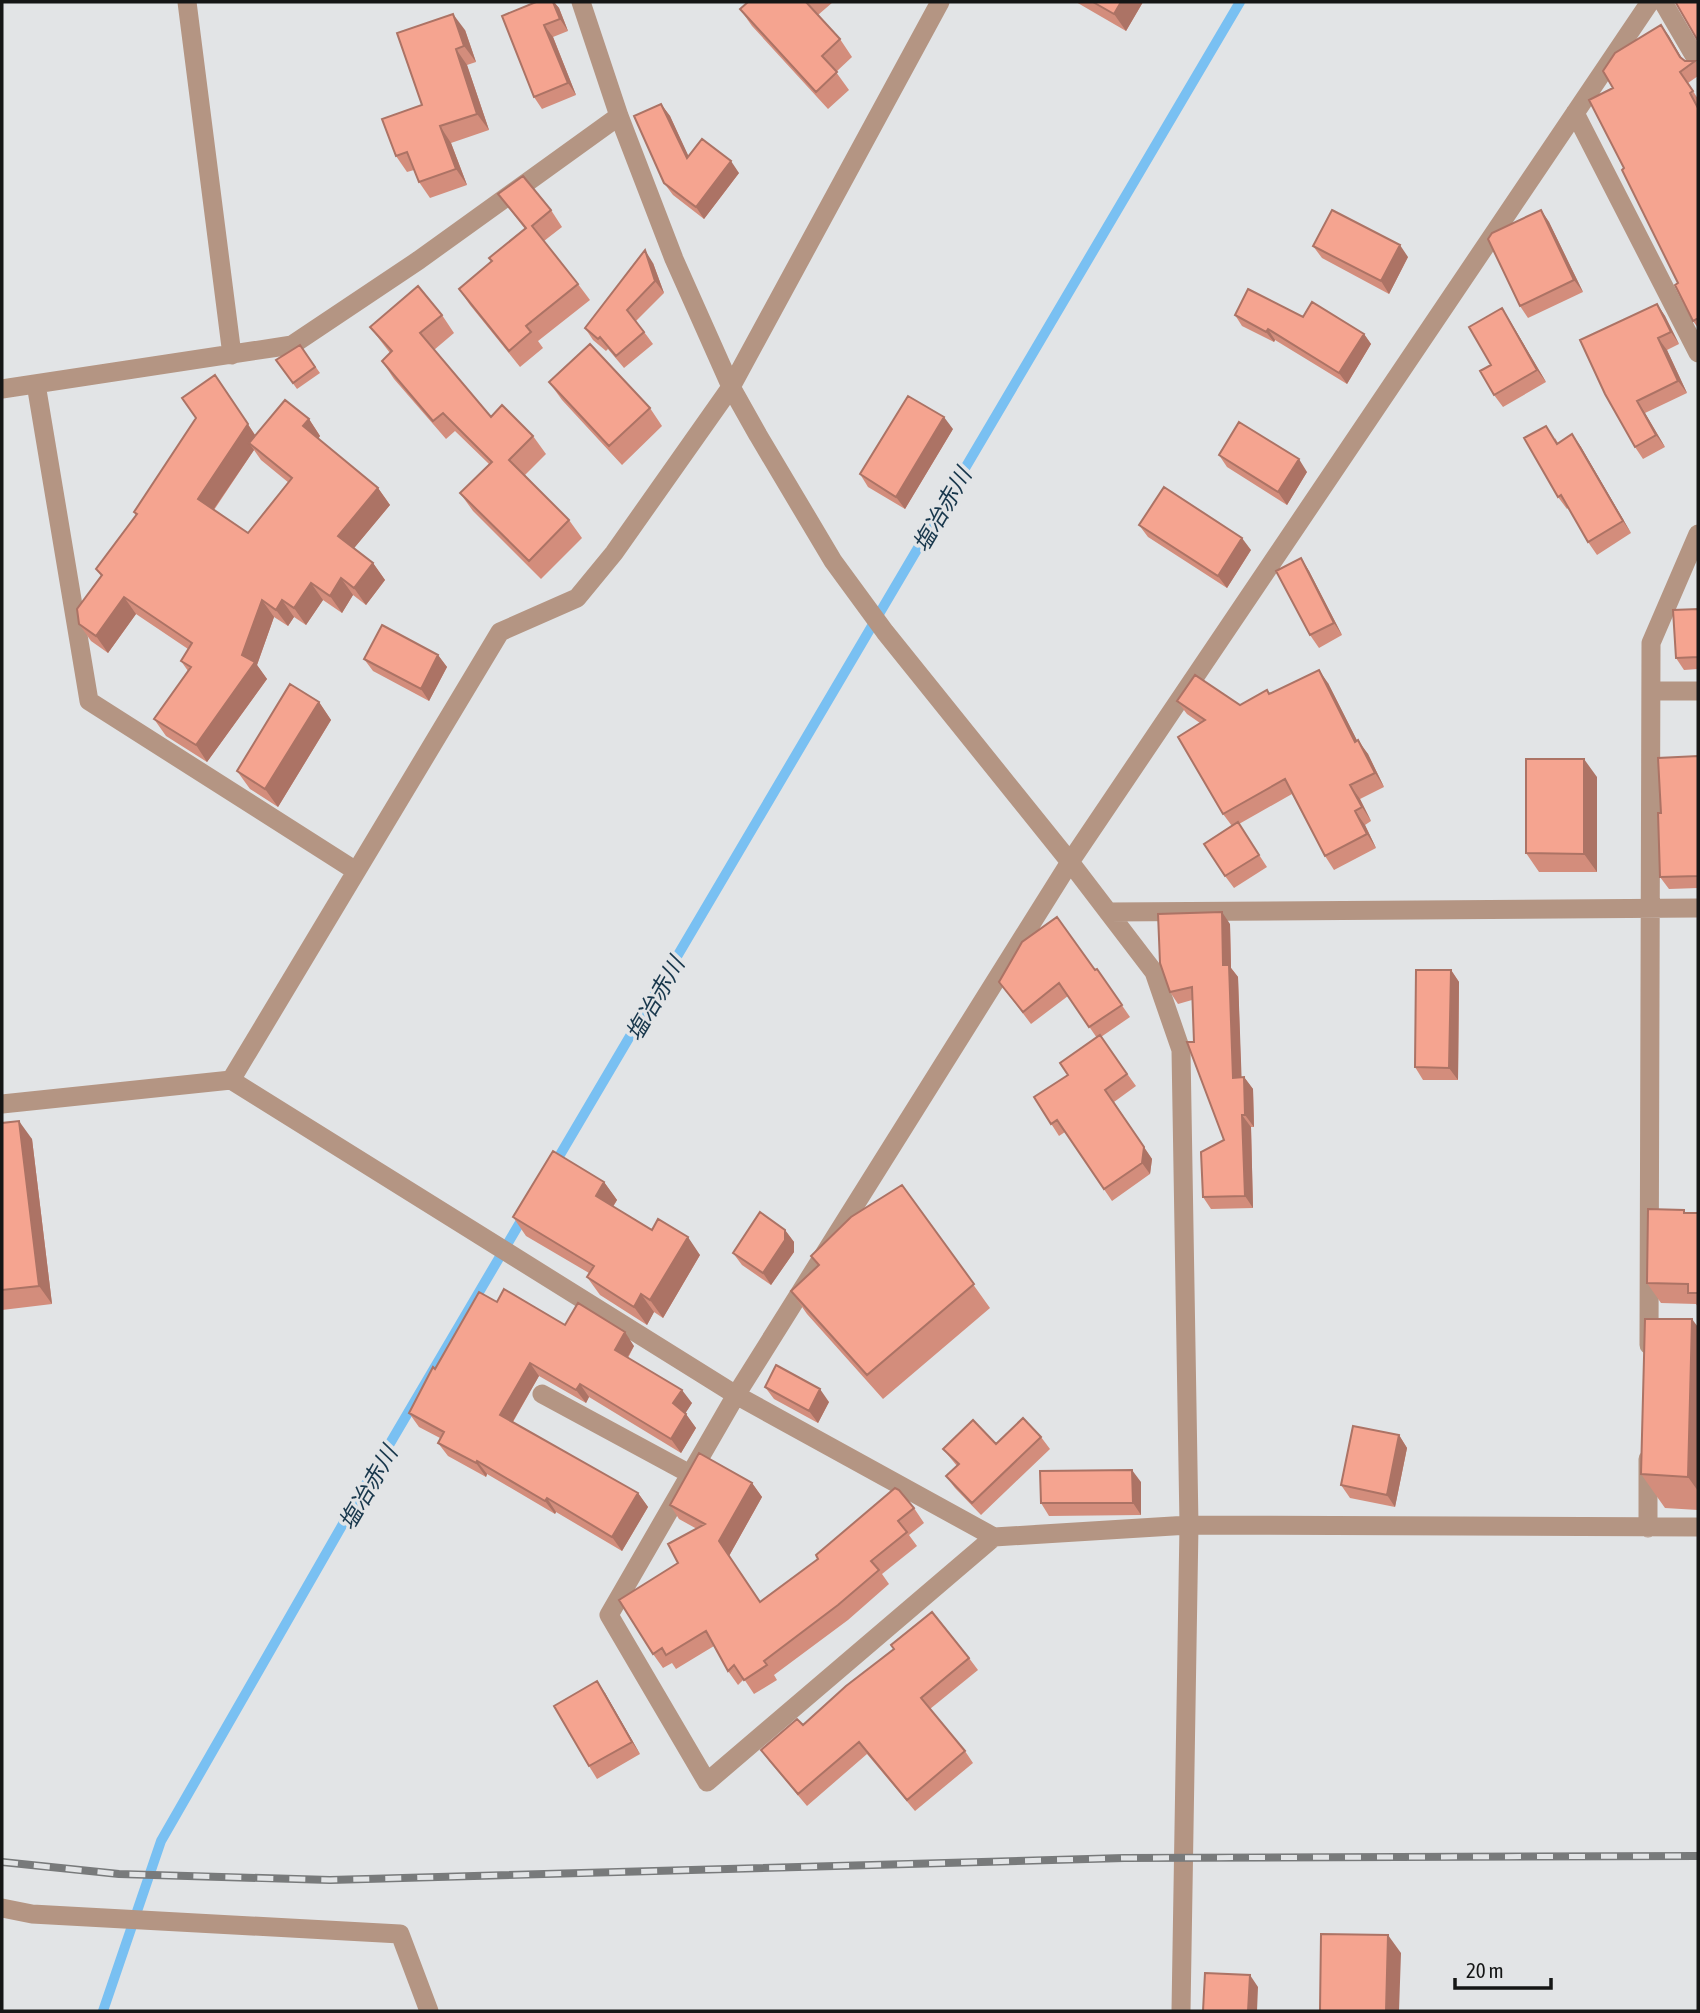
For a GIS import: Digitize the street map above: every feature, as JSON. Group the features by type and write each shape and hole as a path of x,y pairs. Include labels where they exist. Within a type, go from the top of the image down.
{"street":[{"path":"187,2 233,355"},
{"path":"580,2 619,116 674,259 731,387 833,561 885,632 1070,862 1154,972 1181,1050 1189,1525 1181,2011"},
{"path":"231,1080 500,632 577,598 614,553 731,387 940,2"},
{"path":"994,1537 707,1782 609,1615 736,1395 1070,862 1650,2"},
{"path":"1663,2 1698,62"},
{"path":"1575,113 1698,353"},
{"path":"2,389 292,345 419,260 619,116"},
{"path":"36,384 89,701 356,871"},
{"path":"1648,1363 1651,643 1698,534"},
{"path":"1651,691 1698,691"},
{"path":"1108,912 1698,908"},
{"path":"2,1104 231,1080 736,1395 994,1537 1189,1525 1698,1527"},
{"path":"542,1394 690,1474"},
{"path":"1648,1445 1648,1528"},
{"path":"2,1908 32,1914 400,1934 429,2011"}],"building":[{"path":"536,2 553,2 560,19 544,25 568,83 534,97 502,16"},
{"path":"748,2 806,2 840,39 822,56 837,72 816,92 740,9"},
{"path":"1093,2 1121,2 1114,14"},
{"path":"1698,2 1698,41 1676,3"},
{"path":"453,14 464,46 456,49 477,114 440,126 456,169 419,182 407,152 396,156 382,119 422,105 397,33"},
{"path":"1661,25 1680,57 1685,61 1695,61 1680,72 1693,91 1690,93 1698,108 1698,318 1693,321 1675,285 1678,283 1622,170 1624,168 1589,100 1613,88 1603,71 1615,53"},
{"path":"661,104 687,158 702,139 731,161 696,207 664,183 634,116"},
{"path":"523,176 551,210 532,226 578,284 526,326 531,332 509,351 459,289 492,261 489,258 526,228 498,194"},
{"path":"1332,210 1400,245 1381,281 1313,246"},
{"path":"1541,210 1574,280 1520,306 1488,239 1492,233"},
{"path":"645,250 655,281 627,310 644,332 616,356 600,337 598,339 585,328"},
{"path":"418,286 442,315 420,333 491,417 502,405 533,436 509,460 569,520 529,561 460,493 492,462 443,413 433,421 382,361 392,351 370,327"},
{"path":"1248,289 1303,317 1312,302 1364,334 1339,373 1268,329 1266,332 1235,315"},
{"path":"1657,304 1671,332 1658,338 1678,381 1637,401 1656,435 1635,447 1605,394 1580,340"},
{"path":"1502,308 1537,370 1494,395 1480,371 1491,365 1469,327"},
{"path":"590,344 650,408 609,446 549,382"},
{"path":"300,345 315,367 293,383 276,360"},
{"path":"215,375 248,424 198,499 248,533 292,478 249,443 285,400 309,419 303,426 378,488 338,536 373,563 354,588 341,578 330,596 311,583 294,608 282,600 276,610 262,600 242,655 255,662 196,745 154,719 191,667 181,661 192,643 124,597 96,636 79,624 77,609 102,575 96,569 137,514 134,512 196,418 182,398"},
{"path":"908,396 944,417 896,497 860,474"},
{"path":"1239,422 1299,459 1278,492 1219,455"},
{"path":"1546,426 1557,444 1572,434 1623,521 1588,542 1524,438"},
{"path":"1164,487 1242,538 1218,576 1139,525"},
{"path":"1301,558 1334,623 1310,635 1276,571"},
{"path":"1698,609 1698,657 1676,658 1673,610"},
{"path":"382,625 438,655 421,689 364,659"},
{"path":"1319,670 1355,742 1358,740 1375,773 1350,785 1362,807 1355,811 1367,834 1325,856 1285,779 1223,814 1178,737 1205,720 1177,701 1195,675 1240,705 1267,690 1269,694"},
{"path":"290,684 319,702 265,789 237,771"},
{"path":"1698,756 1698,876 1660,877 1658,758"},
{"path":"1526,759 1584,759 1584,854 1526,853"},
{"path":"1238,822 1259,855 1225,876 1204,844"},
{"path":"1222,912 1223,965 1229,965 1233,1078 1244,1077 1245,1115 1242,1115 1245,1196 1203,1197 1201,1152 1224,1140 1187,1042 1194,1042 1192,987 1170,992 1160,963 1158,914"},
{"path":"1057,917 1122,1005 1089,1027 1059,983 1023,1012 999,982 1022,942"},
{"path":"1416,970 1451,970 1449,1068 1415,1067"},
{"path":"1100,1035 1127,1074 1105,1090 1144,1147 1142,1163 1104,1189 1057,1120 1051,1124 1034,1097 1068,1075 1060,1063"},
{"path":"19,1121 39,1286 2,1290 2,1123"},
{"path":"553,1151 604,1182 596,1196 652,1230 658,1219 688,1237 650,1300 641,1294 634,1307 587,1277 594,1266 513,1217"},
{"path":"902,1185 974,1284 867,1375 791,1291 819,1265 811,1256 851,1217"},
{"path":"1648,1209 1698,1213 1698,1293 1688,1293 1688,1284 1647,1283"},
{"path":"760,1212 785,1230 785,1240 763,1273 733,1253"},
{"path":"504,1289 565,1325 578,1303 625,1332 615,1350 682,1390 673,1403 686,1414 671,1439 580,1384 576,1390 530,1363 500,1415 638,1493 612,1537 547,1498 545,1501 477,1461 476,1463 438,1443 444,1432 409,1413 433,1367 435,1369 479,1292 497,1302"},
{"path":"1645,1319 1692,1319 1688,1477 1641,1474"},
{"path":"776,1365 820,1389 809,1411 765,1387"},
{"path":"1023,1418 1041,1437 972,1503 946,1476 959,1464 943,1449 973,1420 996,1444"},
{"path":"1353,1426 1399,1435 1387,1495 1341,1485"},
{"path":"699,1453 752,1483 719,1541 760,1602 818,1559 816,1555 895,1488 914,1508 898,1521 907,1532 871,1561 879,1570 764,1661 767,1665 744,1680 734,1665 728,1671 706,1631 666,1655 662,1648 653,1654 619,1600 678,1563 668,1544 705,1524 670,1505"},
{"path":"1132,1470 1133,1503 1041,1503 1040,1471"},
{"path":"932,1612 969,1658 921,1698 965,1751 907,1800 859,1742 798,1794 761,1750 797,1719 803,1725 846,1686 894,1649 891,1645"},
{"path":"597,1681 632,1742 589,1766 554,1706"},
{"path":"1321,1934 1388,1935 1386,2011 1320,2011"},
{"path":"1205,1973 1250,1975 1248,2011 1203,2011"}],"waterway":[{"name":"塩冶赤川","path":"554,1165 1240,2"},
{"name":"塩冶赤川","path":"103,2011 161,1841 525,1214"}],"railway":[{"path":"2,1862 119,1874 330,1880 1124,1858 1698,1856"}]}
